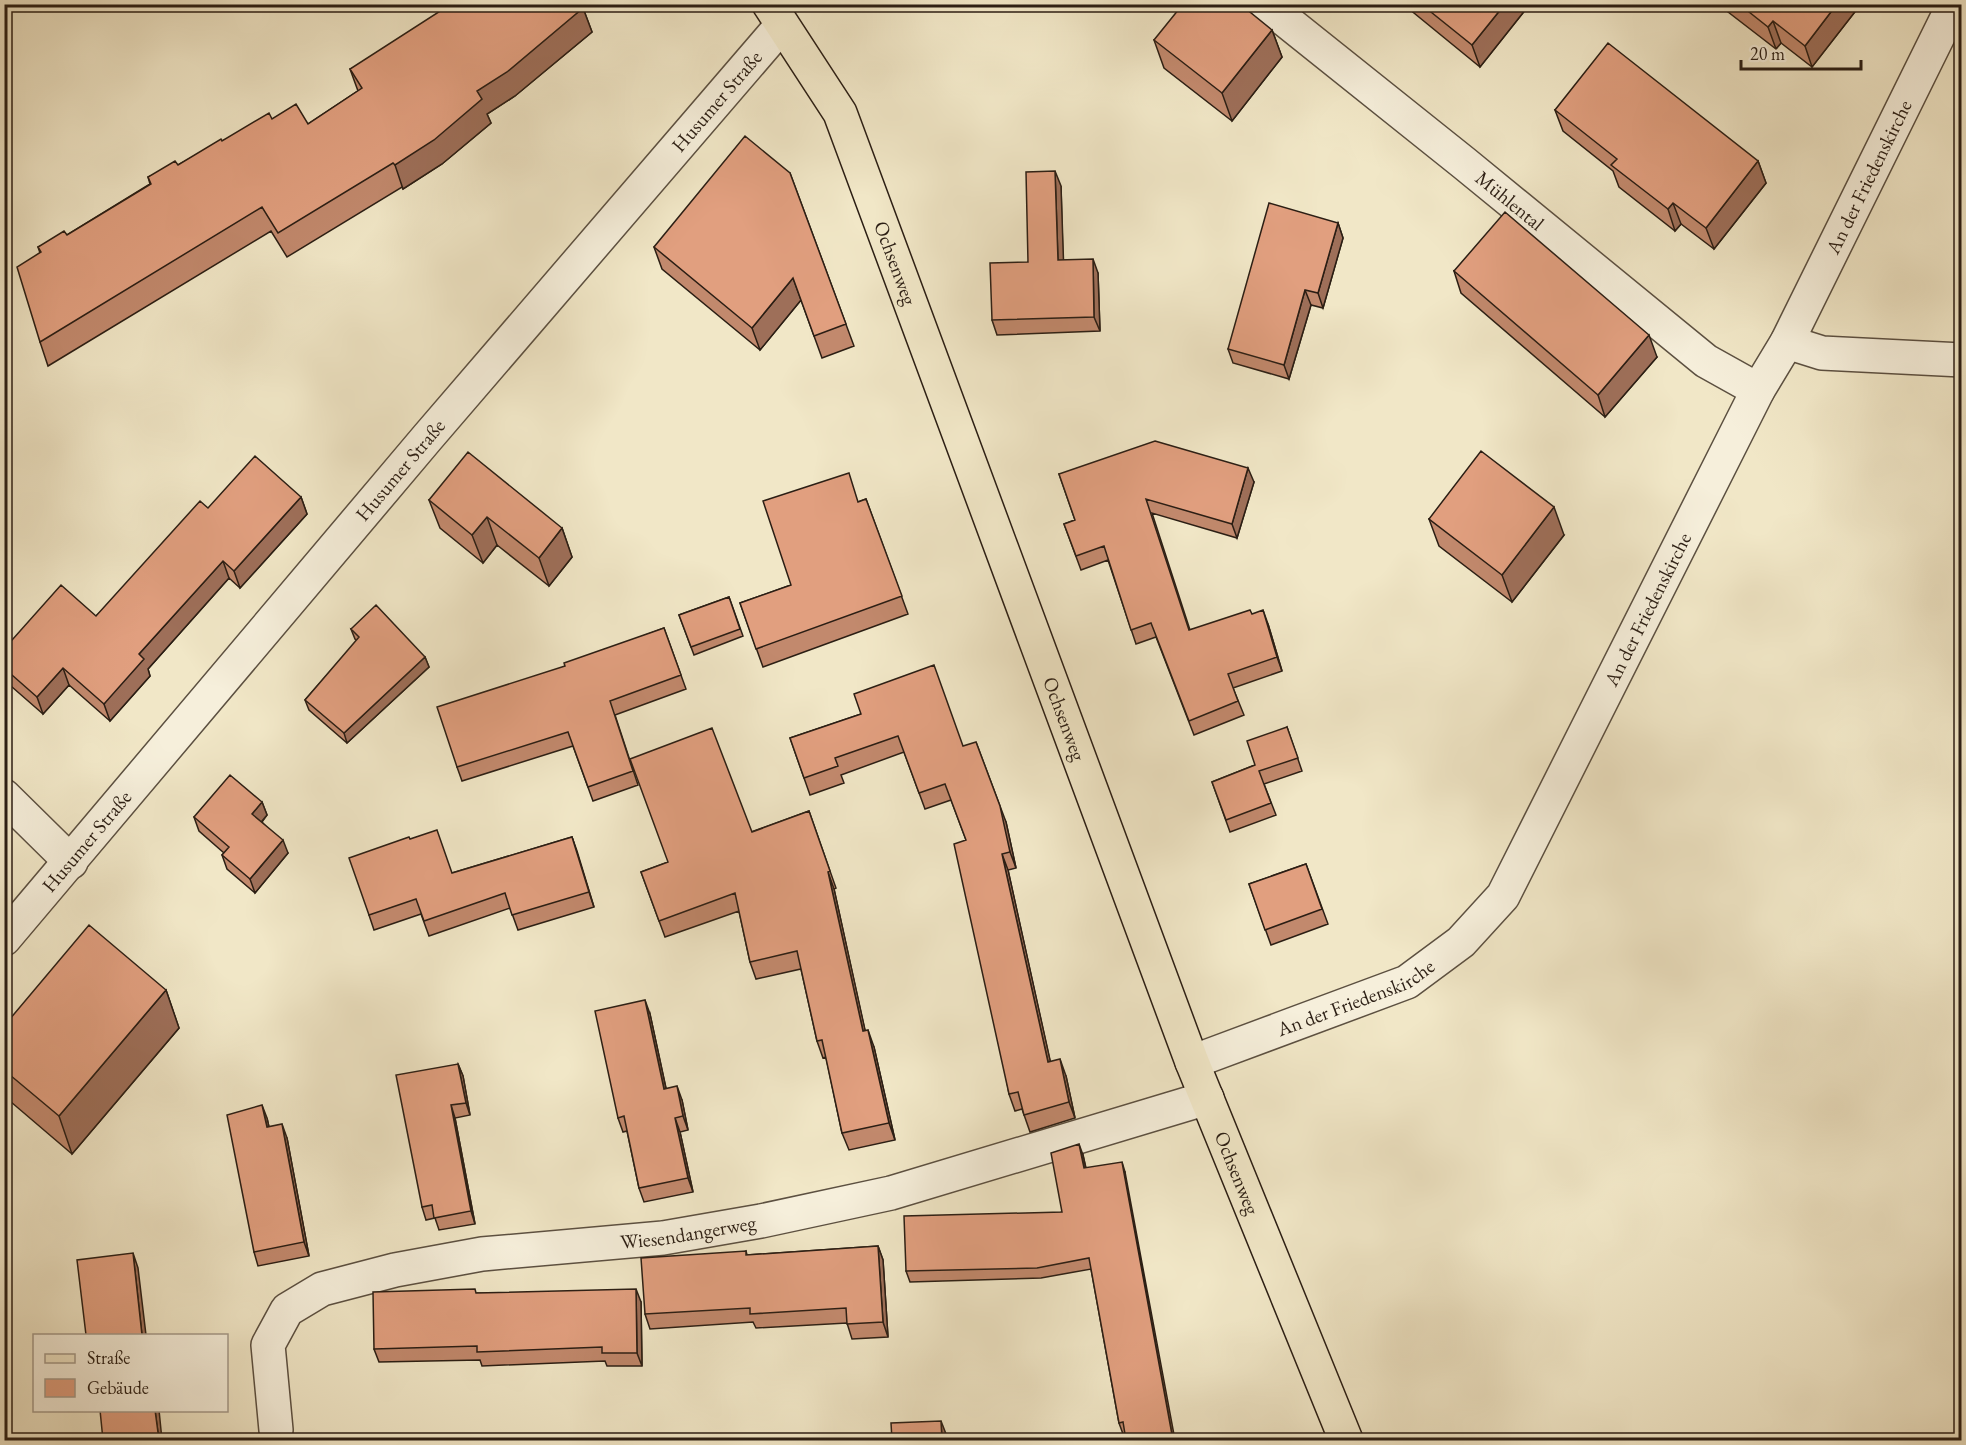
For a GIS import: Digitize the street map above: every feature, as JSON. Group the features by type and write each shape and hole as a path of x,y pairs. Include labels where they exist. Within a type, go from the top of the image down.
{"main road":[{"name":"Ochsenweg","path":"783,11 840,113 1192,1062 1346,1440"}],"street":[{"name":"Mühlental","path":"1265,4 1706,361 1758,390"},
{"name":"An der Friedenskirche","path":"1192,1062 1407,982 1461,942 1503,896 1758,390 1786,342 1954,4"},
{"name":"Husumer Straße","path":"4,939 435,429 783,11"},
{"path":"1786,342 1822,353 1962,360"},
{"path":"4,796 71,862"},
{"name":"Wiesendangerweg","path":"276,1430 268,1345 287,1310 322,1289 395,1270 482,1254 663,1238 761,1221 870,1198 1207,1098"}],"building":[{"path":"451,4 581,4 583,8 507,72 477,91 482,99 434,140 395,165 393,163 278,233 262,207 40,342 17,267 41,252 38,247 64,231 67,235 151,184 148,177 175,161 178,165 269,113 272,119 296,104 308,124 362,88 350,69"},
{"path":"1183,4 1240,4 1272,30 1222,93 1154,40"},
{"path":"1421,4 1505,4 1472,45"},
{"path":"1739,4 1837,4 1805,46 1773,21 1768,27"},
{"path":"1608,43 1758,161 1706,228 1673,203 1668,209 1611,165 1617,159 1555,110"},
{"path":"745,136 790,173 846,324 814,336 793,278 752,328 654,247"},
{"path":"1055,171 1058,260 1093,259 1094,317 992,320 990,263 1028,262 1026,172"},
{"path":"1269,203 1338,223 1318,293 1305,290 1284,365 1228,349"},
{"path":"1505,212 1649,335 1598,395 1454,271"},
{"path":"1155,441 1248,468 1232,524 1146,499 1189,630 1250,610 1252,614 1263,610 1277,657 1228,674 1238,701 1189,721 1151,623 1131,630 1104,546 1076,556 1064,524 1075,520 1059,474"},
{"path":"1481,451 1554,507 1502,575 1429,519"},
{"path":"468,452 562,528 539,558 487,517 472,535 429,500"},
{"path":"255,456 301,497 234,571 223,561 139,654 144,659 104,704 63,668 37,697 4,668 4,649 61,585 96,616 200,501 208,508"},
{"path":"849,473 858,502 866,499 902,596 756,649 740,603 791,585 763,501"},
{"path":"729,597 740,629 691,647 679,615"},
{"path":"376,605 425,657 344,733 305,700 359,637 351,629"},
{"path":"664,628 681,675 610,701 633,771 588,787 568,732 457,767 437,707 565,666 564,663"},
{"path":"934,665 963,746 976,742 1000,806 1010,852 1002,854 1048,1062 1060,1059 1069,1102 1024,1115 1018,1092 1009,1094 954,844 966,840 945,784 919,793 898,736 835,758 838,766 804,778 790,738 861,714 854,694"},
{"path":"1287,727 1298,758 1259,771 1271,803 1226,820 1212,782 1255,765 1247,741"},
{"path":"712,728 752,832 809,811 830,871 828,872 863,1031 868,1030 889,1123 842,1133 822,1040 817,1041 797,951 750,962 735,893 659,921 641,872 668,862 630,759"},
{"path":"230,775 262,802 252,814 283,840 250,879 222,855 229,847 194,817"},
{"path":"437,830 452,873 572,837 589,892 512,915 505,893 424,921 416,899 369,915 349,858 409,837 410,839"},
{"path":"1306,864 1322,909 1265,930 1249,884"},
{"path":"89,925 166,990 59,1116 4,1070 4,1026"},
{"path":"645,1000 664,1089 677,1086 683,1116 675,1118 688,1178 639,1188 624,1116 618,1118 595,1011"},
{"path":"458,1064 466,1103 451,1105 471,1211 434,1218 432,1205 422,1207 396,1075"},
{"path":"262,1105 267,1127 282,1124 304,1242 254,1252 227,1115"},
{"path":"1079,1144 1084,1168 1122,1162 1173,1440 1126,1440 1123,1422 1119,1423 1089,1258 1037,1268 906,1271 904,1216 1062,1212 1051,1153"},
{"path":"878,1246 883,1322 847,1324 846,1308 750,1314 750,1308 645,1314 641,1258 746,1251 746,1255"},
{"path":"133,1253 142,1334 86,1334 77,1260"},
{"path":"475,1289 476,1293 636,1289 637,1353 602,1353 602,1347 477,1352 477,1346 374,1349 373,1292"},
{"path":"100,1412 155,1412 159,1440 103,1440"},
{"path":"941,1421 942,1440 892,1440 891,1423"}]}
